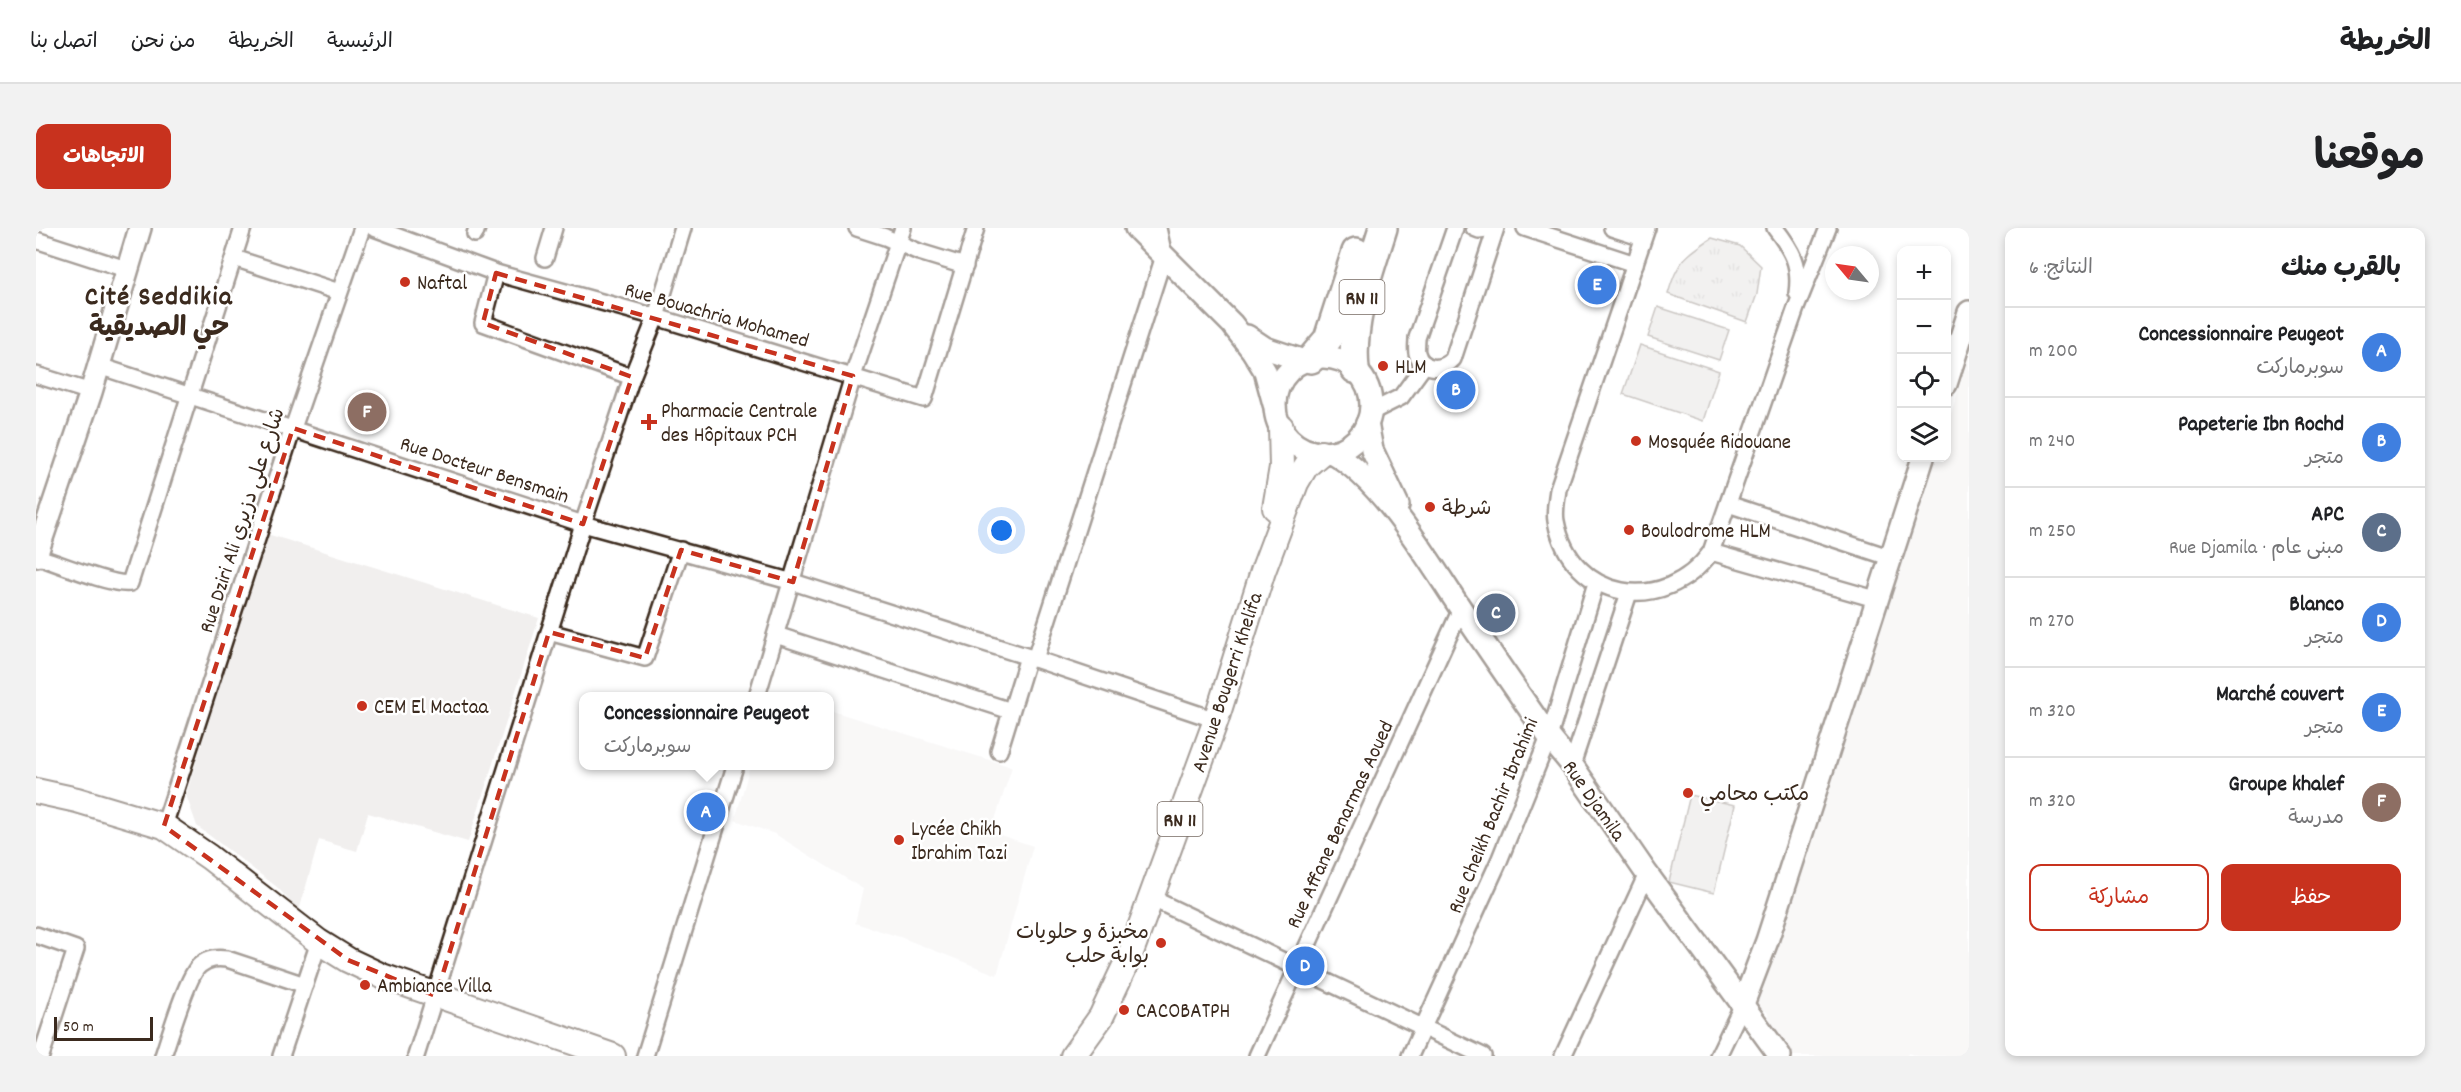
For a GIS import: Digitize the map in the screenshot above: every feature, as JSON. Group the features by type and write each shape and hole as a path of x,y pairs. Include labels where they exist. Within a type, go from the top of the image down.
{"highway":[{"name":"RN 11","path":"1308,360 1328,339 1364,228"},
{"name":"RN 11","path":"1355,369 1353,353 1357,315 1383,228"}],"main road":[{"name":"Avenue Bougerri Khelifa","path":"1263,571 1280,483 1278,420"},
{"name":"Avenue Bougerri Khelifa","path":"1073,1056 1101,1017 1130,955 1216,720 1263,571 1300,473 1326,453"},
{"path":"36,791 77,800 164,826 209,856 319,942 373,972 436,996 613,1056"}],"street":[{"path":"140,228 91,393 36,556 123,584 130,583 243,228"},
{"name":"Rue Dziri Ali شارع علي دزيري","path":"164,826 293,428 362,228"},
{"name":"Rue Bouachria Mohamed","path":"374,228 496,273 656,317 924,399 965,266"},
{"path":"544,258 554,228"},
{"path":"416,1056 583,524 632,377 656,317 683,228"},
{"path":"857,228 900,235 919,252 965,266 975,228"},
{"path":"1136,228 1232,324 1265,348 1308,360"},
{"path":"999,751 1011,711 1032,658 1164,256 1158,228"},
{"path":"1455,228 1417,338 1417,353 1425,364 1434,368 1446,366 1453,358 1495,228 1479,230 1474,228"},
{"path":"1525,228 1635,264"},
{"path":"1612,228 1647,231 1558,489 1556,521 1566,552 1584,574 1596,583 1629,593 1650,593 1680,583 1703,563 1711,552 1796,308 1828,228"},
{"path":"1775,228 1791,249 1799,276 1796,308"},
{"path":"758,692 853,376 900,235"},
{"path":"36,240 129,270"},
{"path":"234,258 339,292"},
{"path":"496,273 483,323 632,377"},
{"path":"1951,371 1969,312"},
{"path":"1232,324 1265,371 1278,420 1288,437 1298,445 1348,462 1365,477 1416,541"},
{"path":"1278,420 1276,401 1281,383 1293,368 1308,360 1331,357 1344,361 1355,369 1368,388 1369,417 1377,462 1416,541"},
{"path":"1326,453 1349,445 1357,439 1369,417 1401,398 1425,364"},
{"name":"Rue Docteur Bensmain","path":"99,366 192,394 583,524 793,582 1032,658 1216,720"},
{"path":"36,375 91,393"},
{"path":"1718,1056 1743,1004 1767,941 1922,462"},
{"path":"1728,504 1892,558"},
{"name":"Rue Djamila","path":"1416,541 1549,737 1572,765 1647,874 1780,1056"},
{"path":"549,632 645,658 681,550"},
{"path":"1711,552 1879,600"},
{"name":"Rue Cheikh Bachir Ibrahimi","path":"1410,1056 1499,861 1549,737 1596,583"},
{"path":"1572,765 1629,593"},
{"name":"Rue Affane Benarmas Aoued","path":"1257,1056 1461,609"},
{"path":"776,635 1011,711"},
{"path":"645,1056 733,770"},
{"path":"1563,1056 1647,874"},
{"path":"1151,898 1296,969 1483,1056"},
{"path":"36,935 76,949 41,1056"},
{"path":"281,1056 319,942"},
{"path":"163,1056 193,972 206,961 214,958 227,959 305,986"}],"highlighted area":[{"path":"496,273 853,376 793,582 681,550 645,658 549,632 436,996 348,960 164,826 293,428 583,524 632,377 483,323"}],"shaded area":[{"path":"1969,357 1969,1056 1916,1056 1908,1053 1907,1056 1790,1056 1780,1043 1767,1012 1754,1006 1918,504 1925,493 1935,462 1951,462 1951,413"},
{"name":"CEM El Mactaa","path":"267,534 539,618 468,842 368,813 357,851 319,840 299,911 277,887 197,826 186,795"},
{"name":"Lycée Chikh Ibrahim Tazi","path":"834,712 1012,767 991,832 1033,846 997,975 900,937 855,923 863,889 775,834 735,820 749,770 834,770"}],"green space":[{"path":"1712,238 1740,246 1761,266 1757,294 1747,322 1668,294 1678,267 1688,255"},
{"path":"1658,307 1729,330 1719,360 1648,337"},
{"path":"1640,345 1719,371 1703,421 1623,394"},
{"path":"1690,795 1735,805 1714,893 1669,882"}],"place":[{"name":"Naftal","path":"405,282"},
{"name":"Marché couvert","path":"1597,285"},
{"name":"HLM","path":"1383,366"},
{"name":"Papeterie Ibn Rochd","path":"1456,390"},
{"name":"Groupe khalef","path":"367,412"},
{"name":"Pharmacie Centrale des Hôpitaux PCH","path":"649,422"},
{"name":"Mosquée Ridouane","path":"1636,441"},
{"name":"شرطة","path":"1430,507"},
{"name":"Boulodrome HLM","path":"1629,530"},
{"name":"APC","path":"1496,613"},
{"name":"CEM El Mactaa","path":"362,706"},
{"name":"مكتب محامي","path":"1688,793"},
{"name":"Concessionnaire Peugeot","path":"706,812"},
{"name":"Lycée Chikh Ibrahim Tazi","path":"899,840"},
{"name":"مخبزة و حلويات بوابة حلب","path":"1161,943"},
{"name":"Blanco","path":"1305,966"},
{"name":"Ambiance Villa","path":"365,985"},
{"name":"CACOBATPH","path":"1124,1010"}],"district":[{"name":"Cité Seddikia حي الصديقية","path":"159,310"}]}
